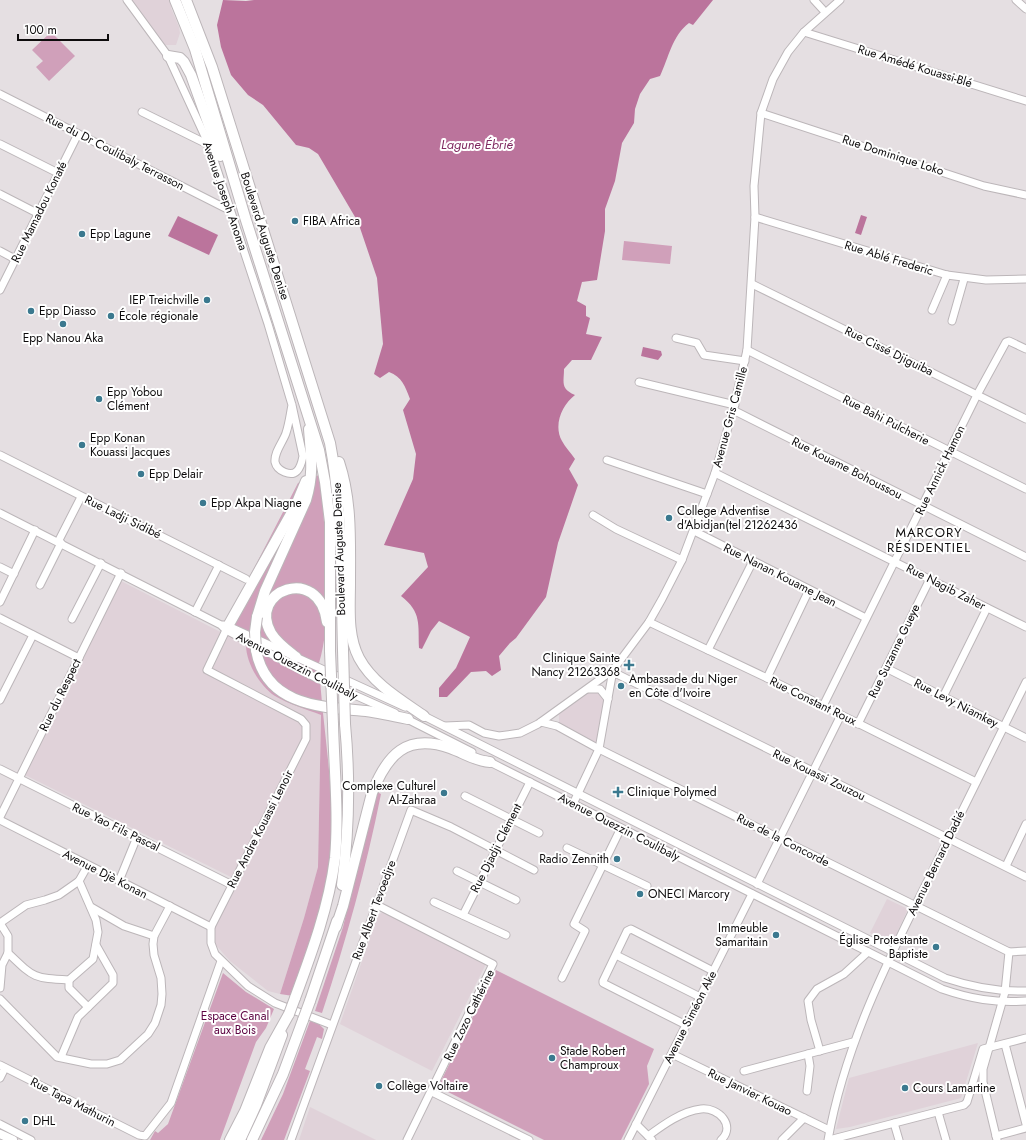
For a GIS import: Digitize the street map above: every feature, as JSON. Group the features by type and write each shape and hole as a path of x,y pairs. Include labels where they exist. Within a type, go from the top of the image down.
{"highway":[{"name":"Boulevard Auguste Denise","path":"175,0 195,49 245,217 319,450 330,522 330,651 336,824 335,856 332,877 322,921 256,1105 240,1140"},
{"name":"Boulevard Auguste Denise","path":"186,0 212,67 258,219 325,425 337,480 340,521 345,724 349,762 346,858 336,927 283,1074 252,1140"},
{"path":"168,56 180,58 191,75 233,193 245,217"},
{"path":"308,413 313,473 306,500 265,591 257,617 255,632 257,659 271,681 281,690 304,703 334,709 386,714 408,719"},
{"path":"325,425 337,454 346,486 350,520 350,624 359,657 379,683 424,716"},
{"path":"225,627 296,505 306,482 311,451"},
{"path":"296,657 278,642 272,634 267,617 268,607 272,600 286,590 294,587 303,588 312,592 318,599 326,616 330,651"},
{"path":"336,927 343,906 372,793 379,776 394,755 403,748 413,744 430,743 450,748 481,761 490,762"},
{"name":"Boulevard Auguste Denise","path":"230,1140 245,1111 270,1048 289,1014"}],"main road":[{"path":"0,1134 13,1140"}],"street":[{"name":"Avenue Joseph Anoma","path":"127,0 168,56 209,146 268,324 292,405 303,456 301,465 297,472 291,474 278,468 275,459 286,434 292,405"},
{"path":"814,0 825,12"},
{"name":"Avenue Gris Camille","path":"445,726 469,726 484,733 499,736 520,733 541,722 613,670 650,622 682,560 708,494 734,407 745,361 752,284 755,218 754,186 761,113 773,79 788,52 804,32 840,0"},
{"path":"1016,0 1026,9"},
{"name":"Rue Amédé Kouassi-Blé","path":"804,32 1026,101"},
{"name":"Rue du Dr Coulibaly Terrasson","path":"0,94 229,210"},
{"path":"142,112 209,146"},
{"name":"Rue Dominique Loko","path":"761,113 984,186 1026,194"},
{"name":"Rue Mamadou Konaté","path":"0,290 78,134"},
{"path":"0,144 58,173"},
{"path":"0,194 38,213"},
{"name":"Rue Ablé Frederic","path":"755,218 947,276 964,279 1001,281 1026,279"},
{"path":"0,251 15,259"},
{"path":"932,310 947,276"},
{"path":"952,321 964,279"},
{"name":"Rue Cissé Djiguiba","path":"752,284 1026,419"},
{"path":"676,338 697,343 704,355 745,361"},
{"name":"Rue Annick Hamon","path":"823,706 977,395 1006,342 1009,341 1026,349"},
{"name":"Rue Bahi Pulcherie","path":"747,350 1026,488"},
{"name":"Rue Kouame Bohoussou","path":"639,382 734,407 922,506 1026,557"},
{"name":"Rue Ladji Sidibé","path":"0,455 246,578"},
{"path":"607,460 708,494"},
{"name":"Rue Nagib Zaher","path":"715,473 1026,627"},
{"path":"40,585 81,496"},
{"name":"Avenue Ouezzin Coulibaly","path":"0,513 225,627 314,677 408,719 573,804 942,989 961,995 1001,1003 1026,1001"},
{"path":"594,515 616,529 682,560"},
{"path":"0,602 35,530"},
{"name":"Rue Nanan Kouame Jean","path":"694,531 866,618"},
{"path":"708,650 753,561"},
{"path":"72,619 100,563"},
{"path":"195,612 219,565"},
{"path":"0,567 14,574"},
{"name":"Rue du Respect","path":"0,817 121,573"},
{"name":"Rue Suzanne Gueye","path":"858,724 930,579"},
{"path":"767,678 809,590"},
{"path":"943,697 987,608"},
{"path":"0,618 79,658"},
{"name":"Rue Constant Roux","path":"650,622 767,678 976,782"},
{"name":"Avenue Ouezzin Coulibaly","path":"225,627 296,657 445,726 945,978 964,984 1005,992 1026,991"},
{"name":"Rue Andre Kouassi Lenoir","path":"211,927 306,739 306,725 301,719 208,670 225,627"},
{"path":"0,700 33,635"},
{"name":"Rue Levy Niamkey","path":"886,668 1026,738"},
{"path":"573,804 599,749 613,670"},
{"name":"Rue Kouassi Zouzou","path":"613,670 618,675 1026,877"},
{"name":"Avenue Bernard Dadié","path":"828,1140 829,1130 854,1042 887,962 1026,682"},
{"path":"588,689 600,689 608,699"},
{"path":"557,726 558,710"},
{"path":"757,884 841,715"},
{"name":"Rue de la Concorde","path":"541,722 557,726 599,749 1009,952 1026,952"},
{"name":"Rue Yao Fils Pascal","path":"0,769 232,885"},
{"name":"Rue Djadji Clément","path":"463,915 478,881 530,782"},
{"path":"465,796 539,833"},
{"name":"Rue Albert Tevoedjre","path":"292,1140 332,1024 411,810 451,826 534,870"},
{"name":"Avenue Djè Konan","path":"0,820 211,927"},
{"path":"1006,866 1026,824"},
{"path":"562,978 585,930 574,924 621,828"},
{"path":"119,881 137,837"},
{"path":"567,848 647,886"},
{"path":"0,988 2,965 8,953 8,936 0,923 22,906 52,898 79,881 88,865"},
{"path":"457,871 516,900"},
{"path":"8,953 29,973 36,977 69,980 92,959 96,945 98,926 79,881"},
{"name":"Avenue Siméon Ake","path":"628,1140 752,894"},
{"path":"434,902 506,935"},
{"name":"Rue Zozo Cathérine","path":"376,904 493,964 410,1139"},
{"path":"0,999 51,1053 57,1057 84,1062 107,1064 120,1060 148,1034 155,1023 161,1005 161,978 154,955 154,936 170,906"},
{"path":"91,907 124,926 154,936"},
{"path":"211,927 211,943 221,961 262,996 275,1003 332,1024"},
{"path":"686,1025 603,983 628,931 630,929 713,971"},
{"path":"61,1057 78,1017 111,986 114,979 96,945"},
{"path":"820,1050 811,1020 808,1001 817,989 844,974 868,952"},
{"path":"1009,952 1005,992 983,1069 983,1082 997,1138 1026,1128"},
{"path":"616,955 700,997"},
{"name":"Rue Tapa Mathurin","path":"3,1066 144,1138 171,1103 221,961"},
{"path":"69,980 70,988 88,1007"},
{"path":"828,1140 855,1137 894,1123 966,1104 981,1051 989,1047 1026,1038"},
{"path":"744,1071 854,1042"},
{"path":"1005,1044 1026,1124"},
{"name":"Rue Janvier Kouao","path":"672,1054 829,1130"},
{"path":"807,1092 810,1066 808,1054"},
{"path":"0,1078 3,1066"},
{"path":"432,1092 529,1140"},
{"path":"636,1124 650,1138 670,1121 700,1109 709,1109 717,1112 725,1121 728,1128 726,1136 721,1140"},
{"path":"938,1112 946,1140"},
{"path":"782,1140 804,1118"},
{"path":"894,1123 899,1140"},
{"path":"0,1124 31,1140"}],"shaded area":[{"path":"130,0 171,0 171,8 180,33 176,45 165,45"},
{"path":"121,581 246,645 275,696 321,715 318,867 304,918 280,994 268,991 230,961 214,943 215,927 239,881 25,775"},
{"path":"593,689 605,697 597,743 559,723 559,712"},
{"path":"887,899 908,909 892,943 870,933"},
{"path":"383,912 486,964 432,1071 340,1024 378,915"},
{"name":"Cours Lamartine","path":"978,1043 961,1098 850,1127 836,1129 849,1078"},
{"path":"310,1107 376,1140 299,1140"}],"green space":[{"path":"51,32 75,56 49,81 36,67 43,61 32,50"},
{"path":"624,241 672,246 670,264 622,260"},
{"path":"319,475 324,512 326,621 325,635 319,663 332,808 331,856 329,874 321,910 311,945 293,996 280,994 304,918 318,867 321,715 286,702 269,692 259,680 251,666 248,659 246,645 221,632 298,483"},
{"path":"375,791 381,794 369,850 347,932 322,1013 315,1011 343,927"},
{"name":"Stade Robert Champroux","path":"496,970 654,1049 647,1066 649,1084 621,1140 544,1140 438,1087"},
{"name":"Espace Canal aux Bois","path":"223,973 246,992 274,1009 266,1028 256,1042 220,1140 150,1140 155,1131 158,1133 168,1124"},
{"path":"310,1021 319,1024 324,1029 322,1039 317,1037 305,1069 310,1071 284,1140 261,1140 283,1094"}],"water":[{"name":"Lagune Ébrié","path":"223,0 713,0 693,25 689,23 683,28 675,40 660,76 650,79 640,94 635,109 634,123 622,143 615,181 605,209 605,231 597,280 582,282 577,301 586,306 586,316 590,318 586,334 602,337 591,360 572,360 564,369 565,388 570,393 575,395 566,404 560,416 558,428 562,441 575,459 569,469 578,485 558,543 546,597 516,638 499,656 501,670 492,676 486,671 471,672 447,697 439,697 439,688 456,668 470,637 439,621 431,631 422,649 419,648 418,619 416,613 408,602 401,596 428,567 424,553 384,545 413,479 416,454 403,410 410,399 405,386 397,376 389,372 380,378 374,374 383,344 377,278 358,222 318,154 309,148 296,145 263,105 248,95 231,75 221,47 217,25"},
{"path":"861,215 867,217 861,235 855,233"},
{"path":"178,216 218,235 209,255 168,236"},
{"path":"643,347 661,351 662,355 658,360 641,356"}],"place":[{"name":"FIBA Africa","path":"295,221"},
{"name":"Epp Lagune","path":"82,234"},
{"name":"IEP Treichville","path":"207,300"},
{"name":"Epp Diasso","path":"31,311"},
{"name":"École régionale","path":"111,316"},
{"name":"Epp Nanou Aka","path":"63,324"},
{"name":"Epp Yobou Clément","path":"99,399"},
{"name":"Epp Konan Kouassi Jacques","path":"82,445"},
{"name":"Epp Delair","path":"141,474"},
{"name":"Epp Akpa Niagne","path":"203,503"},
{"name":"College Adventise d'Abidjan(tel 21262436","path":"669,518"},
{"name":"Clinique Sainte Nancy 21263368","path":"629,665"},
{"name":"Ambassade du Niger en Côte d'Ivoire","path":"621,686"},
{"name":"Clinique Polymed","path":"618,792"},
{"name":"Complexe Culturel Al-Zahraa","path":"444,793"},
{"name":"Radio Zennith","path":"617,859"},
{"name":"ONECI Marcory","path":"640,894"},
{"name":"Immeuble Samaritain","path":"776,935"},
{"name":"Église Protestante Baptiste","path":"936,947"},
{"name":"Stade Robert Champroux","path":"552,1058"},
{"name":"Collège Voltaire","path":"379,1086"},
{"name":"Cours Lamartine","path":"905,1088"},
{"name":"DHL","path":"25,1121"}],"district":[{"name":"MARCORY RÉSIDENTIEL","path":"929,540"}]}
